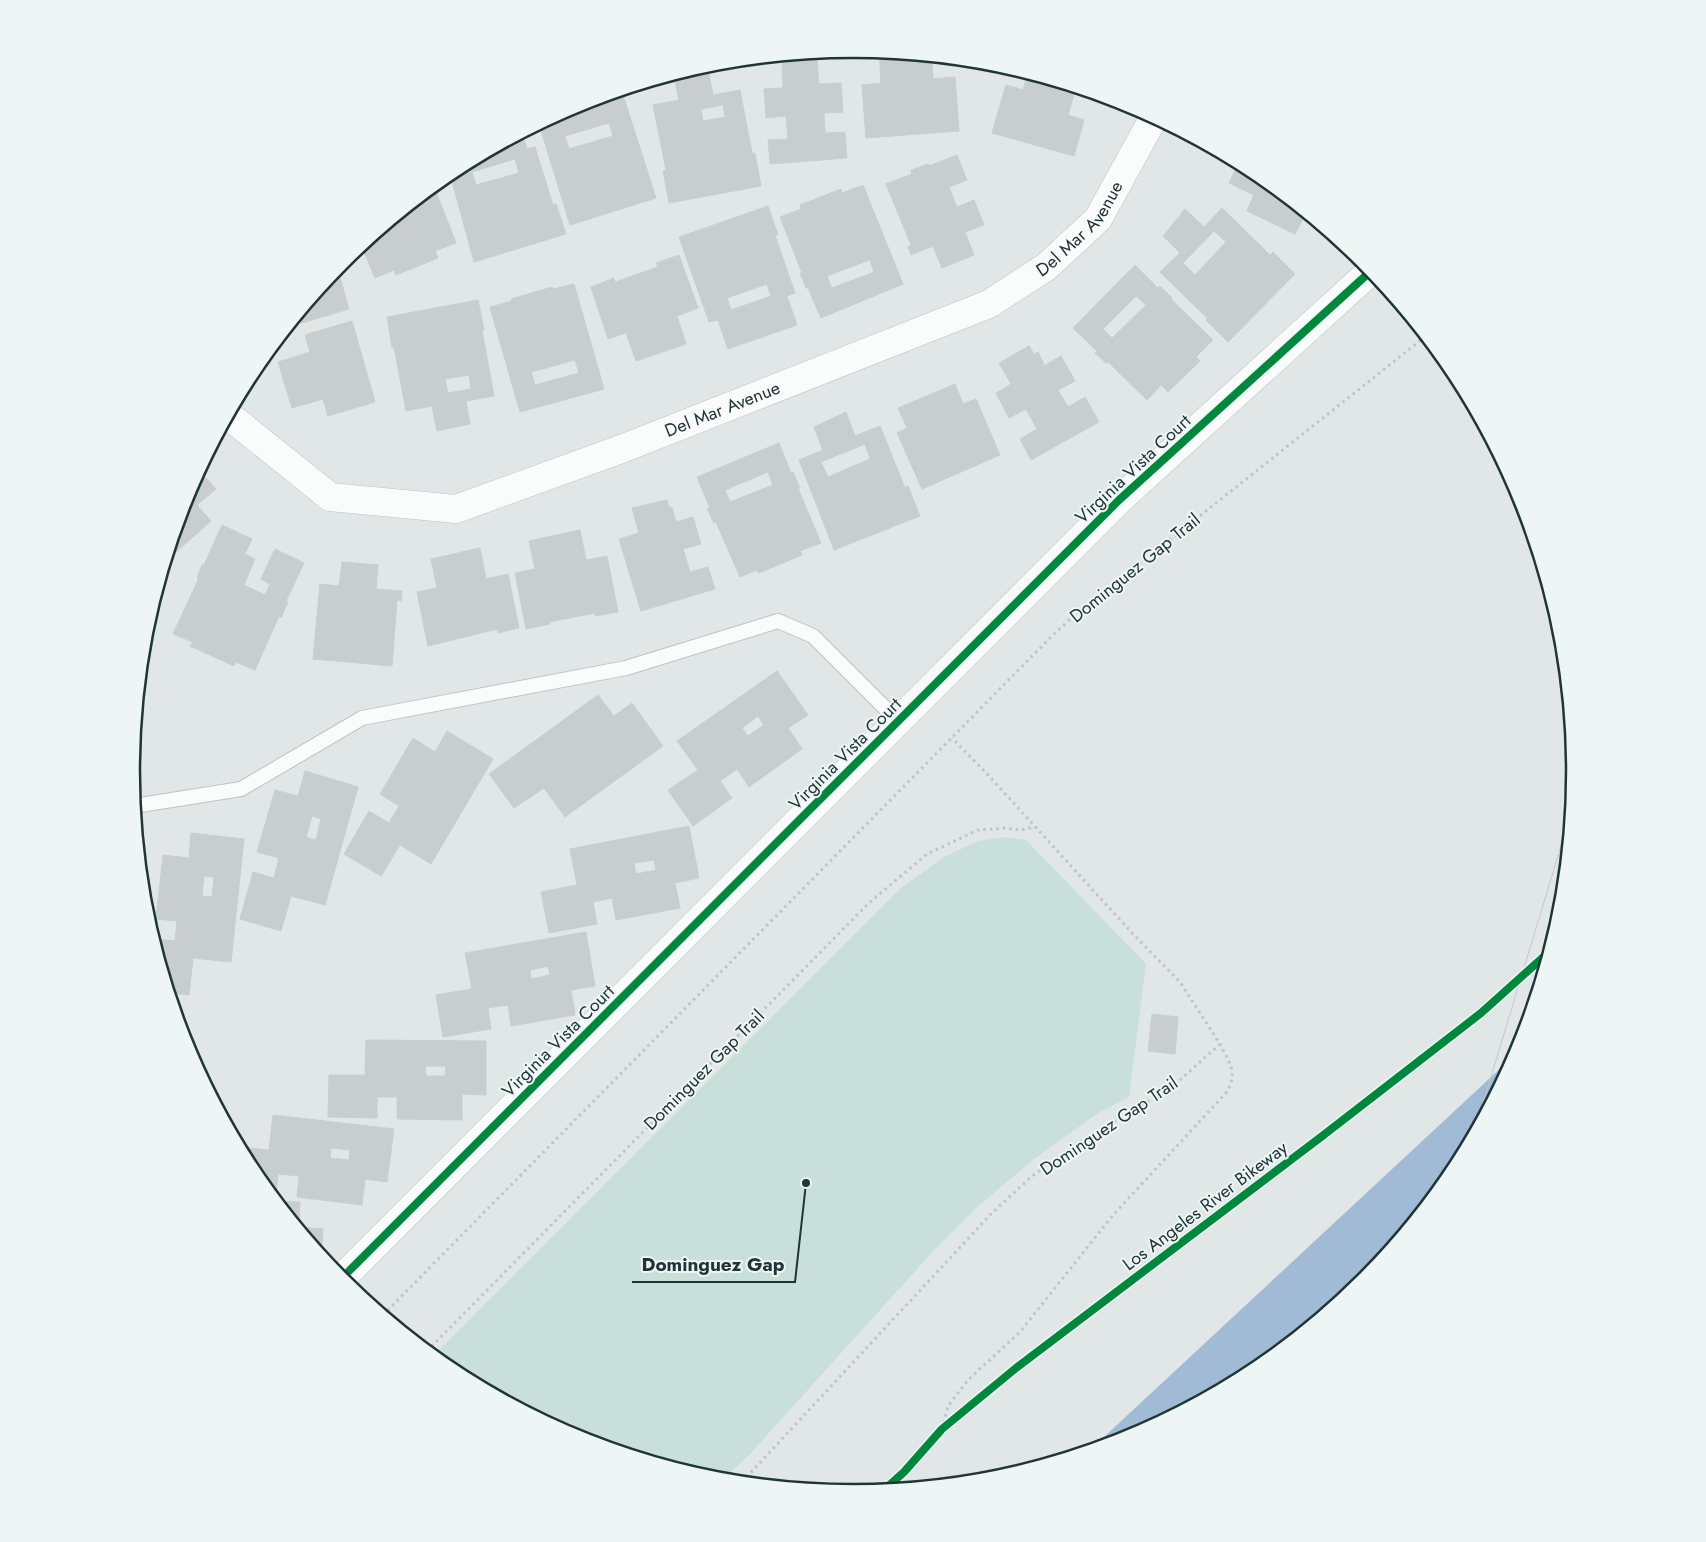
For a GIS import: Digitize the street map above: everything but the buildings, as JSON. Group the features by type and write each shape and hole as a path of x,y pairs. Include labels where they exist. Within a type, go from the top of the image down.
{"street":[{"name":"Del Mar Avenue","path":"233,419 330,497 456,509 624,448 988,304 1046,267 1098,219 1151,123"},
{"name":"Virginia Vista Court","path":"349,1271 1119,500 1366,275"}],"lane":[{"path":"140,805 241,789 362,718 626,668 778,621 813,636 899,722"}],"path":[{"path":"942,1429 948,1406 968,1380 1020,1332 1113,1215 1226,1093 1232,1084 1234,1071 1220,1044 1180,982 1133,934 990,776 952,738"},
{"path":"936,1436 950,1423"}],"green space":[{"path":"1005,837 1026,840 1146,964 1129,1097 1098,1113 1034,1159 977,1207 935,1249 749,1455 729,1473 668,1460 624,1447 580,1430 537,1411 496,1389 438,1351 901,888 944,857 978,841"}],"water":[{"path":"1502,1067 1471,1128 1446,1167 1419,1205 1358,1276 1287,1337 1210,1389 1169,1411 1101,1440"}],"tram line":[{"path":"1481,1109 1562,841"}],"cycle path":[{"path":"349,1271 1119,500 1366,275"},
{"name":"Los Angeles River Bikeway","path":"892,1483 942,1429 1016,1368 1481,1013 1541,959"}],"place":[{"name":"Dominguez Gap","path":"806,1183"}]}
